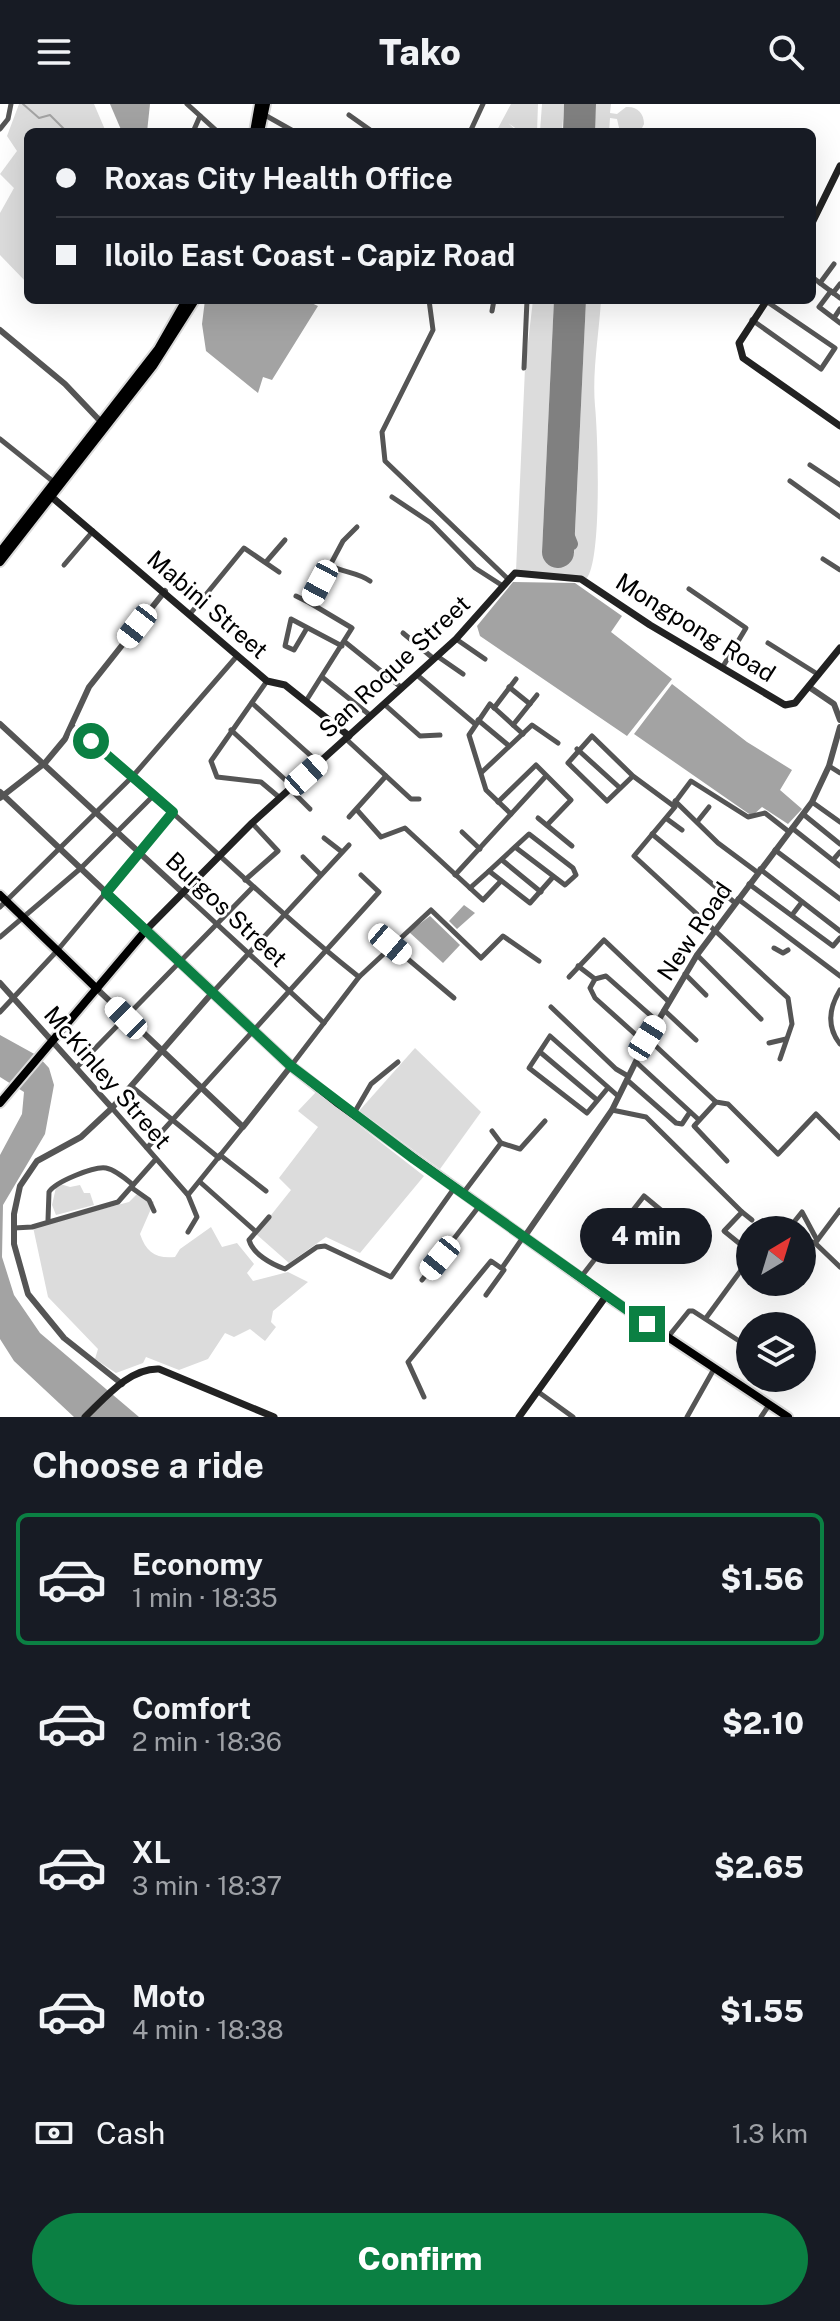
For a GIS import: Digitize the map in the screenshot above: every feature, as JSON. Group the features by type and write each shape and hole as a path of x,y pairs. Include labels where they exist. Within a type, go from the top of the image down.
{"main road":[{"path":"261,110 266,104"},
{"path":"816,215 840,166"},
{"path":"0,562 158,349 184,304"},
{"path":"103,424 162,354 193,304"},
{"path":"763,304 739,343 743,358 840,426"},
{"path":"0,552 49,495"},
{"name":"Mabini Street","path":"49,495 267,681 285,685 348,738"},
{"name":"Mongpong Road","path":"505,582 521,573 581,579 721,669 789,706 839,651"},
{"name":"San Roque Street","path":"0,1103 146,930 182,892 252,823 456,639 505,582"},
{"path":"2,901 97,989"},
{"path":"146,930 291,1066 353,1115 606,1296 788,1417"},
{"path":"519,1417 606,1296"},
{"path":"85,1417 122,1384 147,1368 159,1369 274,1417"}],"street":[{"path":"0,129 8,119 11,104"},
{"path":"187,104 214,128"},
{"path":"472,128 483,104"},
{"path":"261,110 289,128"},
{"path":"349,115 367,128"},
{"path":"195,128 200,116"},
{"path":"820,283 834,264"},
{"path":"816,280 840,298"},
{"path":"840,284 819,307 840,323"},
{"path":"430,304 433,330 382,432 385,461 505,582"},
{"path":"492,311 493,304"},
{"path":"524,368 527,304"},
{"path":"752,320 821,369 835,348 772,304"},
{"path":"834,318 840,309"},
{"path":"0,330 65,384 103,424"},
{"path":"0,439 56,484"},
{"path":"810,465 840,485"},
{"path":"790,481 840,517"},
{"path":"392,497 431,523 475,568 505,582"},
{"path":"310,603 329,565 357,527"},
{"path":"64,565 93,531"},
{"path":"266,562 285,540"},
{"path":"190,614 244,548 279,572"},
{"path":"823,559 840,570"},
{"path":"329,565 370,581"},
{"path":"689,589 746,628 721,669"},
{"path":"146,930 1,795 45,763 72,726 89,687 165,591"},
{"path":"296,596 352,628 306,701"},
{"path":"307,628 294,650 285,646 291,619 344,644 402,688"},
{"path":"403,633 435,658 463,674"},
{"path":"456,639 485,659"},
{"path":"768,643 819,675"},
{"path":"2,901 61,849 133,776 237,656"},
{"path":"417,675 508,745"},
{"path":"322,677 371,716"},
{"path":"494,708 516,679"},
{"path":"267,681 211,761 214,775 261,782 280,798"},
{"path":"509,687 530,704"},
{"path":"809,687 839,711 840,720"},
{"path":"513,725 537,695"},
{"path":"252,703 319,763"},
{"path":"384,704 420,736 440,735"},
{"path":"511,814 486,790 469,735 490,704 523,734"},
{"name":"Burgos Street","path":"0,724 324,1023"},
{"path":"481,773 508,745 535,725 558,743"},
{"path":"72,726 133,776 283,915 359,977"},
{"name":"New Road","path":"525,1236 612,1110 646,1040 697,955 735,900 812,802 829,766 840,727"},
{"path":"231,730 310,809"},
{"path":"633,776 610,801 569,766 577,749 592,736 633,776 674,803 840,931"},
{"path":"348,738 411,799 419,799"},
{"path":"577,749 620,788"},
{"path":"498,802 536,765 571,800 547,825"},
{"path":"829,766 840,773"},
{"path":"349,817 386,776"},
{"path":"455,875 546,776"},
{"path":"780,1059 792,1024 788,998 634,856 667,819 675,807 674,803 691,781 748,817 765,813 840,866"},
{"path":"0,937 81,868 154,795"},
{"path":"812,802 840,822"},
{"path":"697,822 709,807"},
{"path":"357,810 381,837 405,828 483,900 501,881"},
{"path":"0,1012 56,952 173,812"},
{"path":"803,814 840,844"},
{"path":"538,818 572,846"},
{"path":"667,819 682,830"},
{"path":"245,880 278,851 252,823"},
{"path":"462,832 480,849"},
{"path":"652,834 735,900 840,976"},
{"path":"470,888 515,847 532,835 577,874 565,885 515,847"},
{"path":"324,838 342,852"},
{"path":"122,1384 64,1338 28,1294 20,1274 14,1228 20,1186 37,1161 81,1137 112,1108 247,953 349,845"},
{"path":"774,850 840,899"},
{"path":"833,860 840,852"},
{"path":"303,857 320,874"},
{"path":"502,860 541,892"},
{"path":"489,871 528,903 553,877"},
{"path":"147,1148 328,952 379,892 361,875"},
{"path":"749,883 833,946 840,938"},
{"path":"77,1067 253,887"},
{"path":"792,915 802,902"},
{"path":"188,1232 197,1217 188,1195 359,977 390,944 431,910 481,958 503,936 539,961"},
{"path":"569,977 604,940 668,1001"},
{"path":"774,948 788,952 792,941"},
{"path":"390,944 454,998"},
{"path":"697,955 761,1019"},
{"path":"578,966 595,979"},
{"path":"685,974 706,995"},
{"path":"658,1022 606,976 595,979 590,988 595,998 716,1102 728,1104 778,1154 816,1114 840,1138"},
{"name":"McKinley Street","path":"0,983 188,1195"},
{"path":"97,989 243,1127"},
{"path":"840,990 830,1005 832,1035 840,1044"},
{"path":"551,1007 676,1123 682,1124 690,1112"},
{"path":"664,1009 696,1040"},
{"path":"607,1089 587,1113 529,1068 550,1036 618,1096"},
{"path":"769,1043 786,1039"},
{"path":"540,1052 597,1100"},
{"path":"353,1115 371,1084 398,1062"},
{"path":"636,1062 698,1119"},
{"path":"131,1086 266,1191"},
{"path":"716,1102 695,1123 696,1130 727,1161"},
{"path":"612,1110 646,1117 747,1216"},
{"path":"492,1131 501,1143 520,1149 545,1121"},
{"path":"269,1217 254,1230 250,1245 285,1269 317,1247 325,1246 391,1277 460,1189 501,1143"},
{"path":"14,1228 32,1227 118,1202 156,1159"},
{"path":"48,1220 49,1192 59,1182 100,1168 113,1170 149,1200 154,1211"},
{"path":"200,1182 254,1230"},
{"path":"581,1277 644,1196 685,1230 695,1229"},
{"path":"422,1280 480,1205"},
{"path":"840,1210 816,1242 840,1267"},
{"path":"738,1216 742,1212"},
{"path":"834,1217 840,1223"},
{"path":"736,1218 724,1231 736,1241"},
{"path":"626,1220 662,1248 670,1250 685,1230"},
{"path":"486,1295 525,1236"},
{"path":"424,1397 408,1362 491,1261 502,1268"},
{"path":"706,1318 736,1277"},
{"path":"667,1338 689,1311 706,1318 736,1338"},
{"path":"687,1417 714,1369"},
{"path":"537,1391 573,1417"},
{"path":"761,1417 769,1405"}],"shaded area":[{"path":"19,104 94,104 104,128 24,128 24,280 0,255 0,213 14,188 0,174 17,151 7,136"},
{"path":"110,104 150,104 147,128 120,128"},
{"path":"511,104 538,104 537,128 515,128 508,123 514,128 498,128"},
{"path":"542,104 564,104 562,128 540,128"},
{"path":"596,104 611,104 610,113 617,114 626,107 637,109 644,120 642,128 619,128 617,119 610,118 609,128 594,128"},
{"path":"204,304 318,306 272,380 263,377 258,393 206,351 202,324"},
{"path":"533,304 554,304 542,551 574,554 586,304 601,304 594,380 597,522 592,566 587,578 516,571 525,368"},
{"path":"513,582 575,583 622,616 611,632 672,679 627,736 480,636 477,626"},
{"path":"672,684 747,742 792,770 780,790 802,809 788,824 762,807 752,816 634,734"},
{"path":"464,905 475,913 457,929 449,921"},
{"path":"430,916 460,945 443,963 409,932"},
{"path":"0,1035 38,1056 49,1068 54,1085 45,1134 3,1205 2,1257 14,1295 40,1333 139,1417 74,1417 14,1361 0,1339 0,1155 22,1114 24,1092 0,1077"},
{"path":"415,1048 481,1112 440,1169 359,1111"},
{"path":"316,1092 424,1176 360,1253 326,1237 289,1263 256,1234 291,1190 279,1178 318,1127 298,1111"},
{"path":"57,1183 70,1187 80,1185 84,1193 90,1193 94,1205 56,1215 52,1205"},
{"path":"139,1192 154,1202 140,1234 153,1253 175,1257 180,1249 211,1227 222,1247 237,1243 254,1264 247,1273 253,1281 288,1272 308,1282 273,1311 271,1322 276,1327 265,1341 250,1329 234,1337 225,1333 208,1359 179,1370 146,1357 143,1363 116,1373 95,1359 98,1349 48,1297 33,1227 129,1202"}],"waterway":[{"path":"23,104 39,118 50,115 63,128"}],"taxiway":[{"path":"552,534 561,546 572,544 560,514"}],"runway":[{"path":"579,128 580,104"},
{"path":"558,552 570,304"}],"route":[{"path":"91,741 173,812 106,893 291,1066 414,1159 647,1324"}]}
